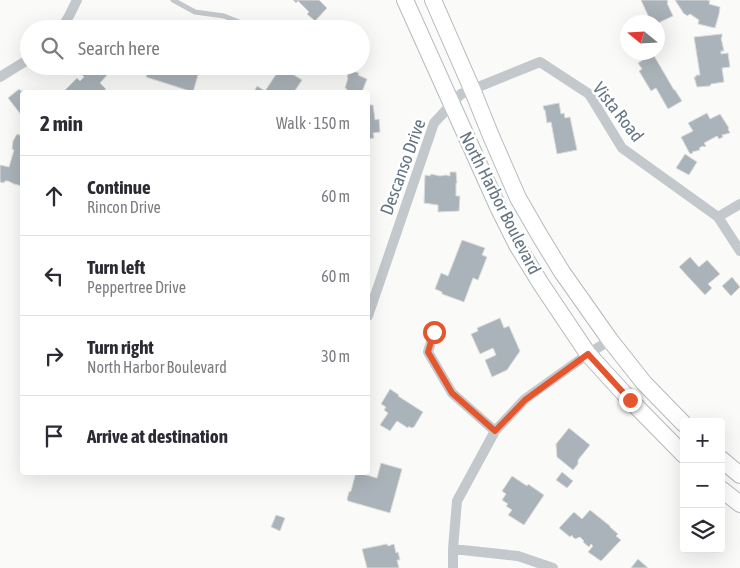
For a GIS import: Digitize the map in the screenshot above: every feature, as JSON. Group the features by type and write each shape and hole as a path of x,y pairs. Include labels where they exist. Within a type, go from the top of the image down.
{"main road":[{"name":"North Harbor Boulevard","path":"405,0 461,96 491,136 514,189 562,272 610,340 644,383 680,420"},
{"name":"North Harbor Boulevard","path":"433,0 461,96 499,209 517,245 588,354 680,451"},
{"path":"725,462 740,475"},
{"path":"725,492 740,504"}],"street":[{"path":"66,20 77,0"},
{"name":"Vista Road","path":"461,96 540,62 589,94 622,148 718,217"},
{"path":"0,77 20,65"},
{"name":"Descanso Drive","path":"370,310 434,123 461,96"},
{"path":"740,204 718,217 740,251"},
{"path":"434,332 428,352 452,393 495,431"},
{"path":"453,568 452,549 457,501 495,431 525,400 610,340"},
{"path":"452,549 518,556 553,568"}],"lane":[{"path":"173,0 195,12 224,16 234,20"}],"building":[{"path":"293,0 319,0 327,8 314,20 298,1 296,3"},
{"path":"641,0 667,0 673,16 665,20 665,15 648,15"},
{"path":"675,0 707,0 710,1 709,4 720,7 715,28 698,24 699,20 690,14 687,16 684,14"},
{"path":"722,34 724,51 721,51 721,54 728,53 730,67 722,68 724,82 697,87 694,77 700,75 694,37"},
{"path":"643,60 656,60 682,101 668,109 656,88 651,91 639,71 642,69 638,63"},
{"path":"82,75 107,75 100,83 106,89 65,90 77,78 80,81 84,77"},
{"path":"147,75 198,75 194,90 187,90 146,77"},
{"path":"276,75 294,75 302,80 295,90 266,90"},
{"path":"348,75 358,75 367,79 363,90 346,90"},
{"path":"257,86 263,90 255,90"},
{"path":"20,90 20,113 8,98"},
{"path":"559,103 561,114 564,113 565,118 570,117 577,150 557,154 551,122 547,123 543,106"},
{"path":"370,105 373,105 375,120 379,119 380,132 373,133 374,138 370,139"},
{"path":"707,113 710,119 720,114 730,133 722,135 723,137 719,139 717,136 704,143 706,146 699,148 700,150 690,154 681,137 693,131 688,123"},
{"path":"17,134 20,135 20,186 8,181 0,182 0,165 9,167 14,150 12,149 13,141"},
{"path":"685,154 697,162 689,175 676,168"},
{"path":"450,172 456,172 456,196 460,196 459,211 438,212 438,205 424,203 425,175 450,176"},
{"path":"462,240 485,248 482,255 487,257 478,280 473,278 464,302 442,294 442,292 435,289 441,273 448,276"},
{"path":"690,257 699,267 707,260 720,274 708,284 712,288 705,295 679,267"},
{"path":"732,277 740,287 731,296 722,286"},
{"path":"500,318 504,328 509,326 520,351 507,370 492,377 485,360 496,355 493,348 480,354 471,334 478,331 477,328"},
{"path":"390,389 423,412 414,427 411,428 409,426 408,428 397,421 390,431 380,425 388,413 384,410 386,407 381,404"},
{"path":"569,428 590,445 573,470 557,457 556,444"},
{"path":"381,463 402,469 390,513 348,501 347,499 355,475 366,475 377,478"},
{"path":"562,472 573,481 567,488 556,480"},
{"path":"512,476 544,495 524,525 508,515 512,510 502,500 506,494 502,491"},
{"path":"590,510 610,526 621,540 601,561 588,552 593,546 591,544 589,547 580,537 575,539 572,535 570,537 559,528 574,512 582,519"},
{"path":"276,515 285,518 280,531 271,527"},
{"path":"387,544 388,546 394,544 396,553 398,552 399,568 367,568 362,549"},
{"path":"638,559 648,568 631,568"}],"route":[{"path":"434,332 428,352 452,393 495,431 525,400 588,354 630,400"}]}
